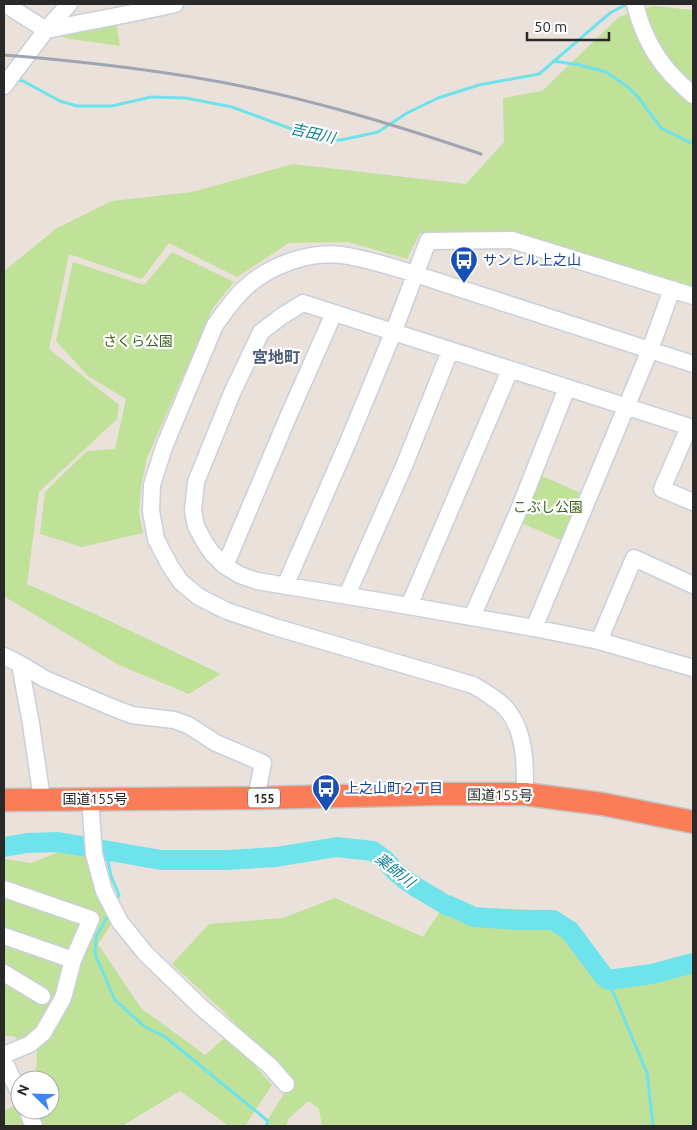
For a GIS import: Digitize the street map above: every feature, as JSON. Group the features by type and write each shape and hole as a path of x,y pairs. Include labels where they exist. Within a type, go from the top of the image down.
{"highway":[{"name":"国道155号","path":"4,800 525,794 602,804 693,822"}],"street":[{"path":"5,4 46,30 175,4"},
{"path":"4,86 46,30 69,4"},
{"path":"636,7 647,40 665,68 693,95"},
{"path":"285,586 348,442 393,333 428,241 512,240 693,296"},
{"path":"525,794 524,757 520,732 508,711 489,695 473,685 227,611 199,597 181,582 156,539 151,511 152,485 164,447 215,325 244,288 266,272 293,260 328,254 346,255 415,274 693,364"},
{"path":"534,628 650,350 672,289"},
{"path":"693,502 662,489 691,428 303,303 261,332 232,393 196,482 193,511 196,526 212,553 225,566 240,575 257,581 534,628 599,641 693,668"},
{"path":"225,566 334,313"},
{"path":"347,596 404,466 450,351"},
{"path":"409,606 510,370"},
{"path":"472,617 518,512 568,388"},
{"path":"599,641 634,558 693,585"},
{"path":"4,656 45,679 116,710 132,715 174,720 188,725 216,743 263,763 256,798"},
{"path":"20,664 42,799"},
{"path":"90,799 94,854 104,890 120,922 146,954 201,1007 270,1066 286,1084"},
{"path":"4,890 92,919 73,960 63,998 43,1033 30,1044 4,1055"},
{"path":"4,936 73,960"},
{"path":"4,973 42,996"},
{"path":"4,1061 10,1080"}],"green space":[{"path":"653,6 693,10 693,287 510,233 420,233 407,259 348,242 289,243 237,277 169,243 142,279 69,254 49,349 119,405 117,419 39,492 27,584 221,674 189,694 119,665 4,597 4,271 57,228 112,201 192,192 293,164 466,184 504,142 503,98 542,91 619,17"},
{"path":"115,16 120,46 65,38 46,30"},
{"name":"さくら公園","path":"172,252 234,282 213,308 147,458 141,487 139,513 143,533 82,547 40,534 45,492 87,451 115,449 126,399 88,376 56,341 73,262 144,285"},
{"name":"こぶし公園","path":"535,473 581,493 561,540 514,520"},
{"path":"86,841 113,922 98,944 141,1008 205,1055 228,1035 272,1085 245,1126 229,1126 180,1091 122,1126 4,1126 4,1111 10,1108 10,1120 60,1120 60,1070 36,1070 37,1050 13,1036 4,1036 4,859 31,863"},
{"path":"451,895 473,908 543,910 570,938 606,984 650,982 693,967 693,1126 322,1126 319,1109 309,1101 289,1118 286,1126 264,1126 291,1082 225,1013 172,964 209,924 283,918 335,898 423,937"}],"waterway":[{"name":"吉田川","path":"16,80 23,81 60,101 77,106 112,106 151,97 186,98 232,107 300,132 333,140 341,140 378,132 407,113 438,98 479,85 539,74 610,13 627,4"},
{"path":"553,61 580,65 606,72 628,87 638,97 661,128 693,144"},
{"name":"薬師川","path":"4,847 27,843 58,842 161,860 226,860 276,857 337,847 373,851 416,887 446,905 474,917 553,920 570,931 608,980 652,974 693,963"},
{"path":"106,851 111,876 119,895 115,902"},
{"path":"110,912 96,937 95,954 115,1000 145,1027 164,1036 268,1121 266,1126"},
{"path":"608,980 647,1073 653,1126"}],"railway":[{"path":"4,55 122,67 192,77 266,91 410,131 481,154"}],"place":[{"name":"サンヒル上之山","path":"464,284"},
{"name":"上之山町２丁目","path":"326,812"}],"district":[{"name":"宮地町","path":"276,357"}]}
